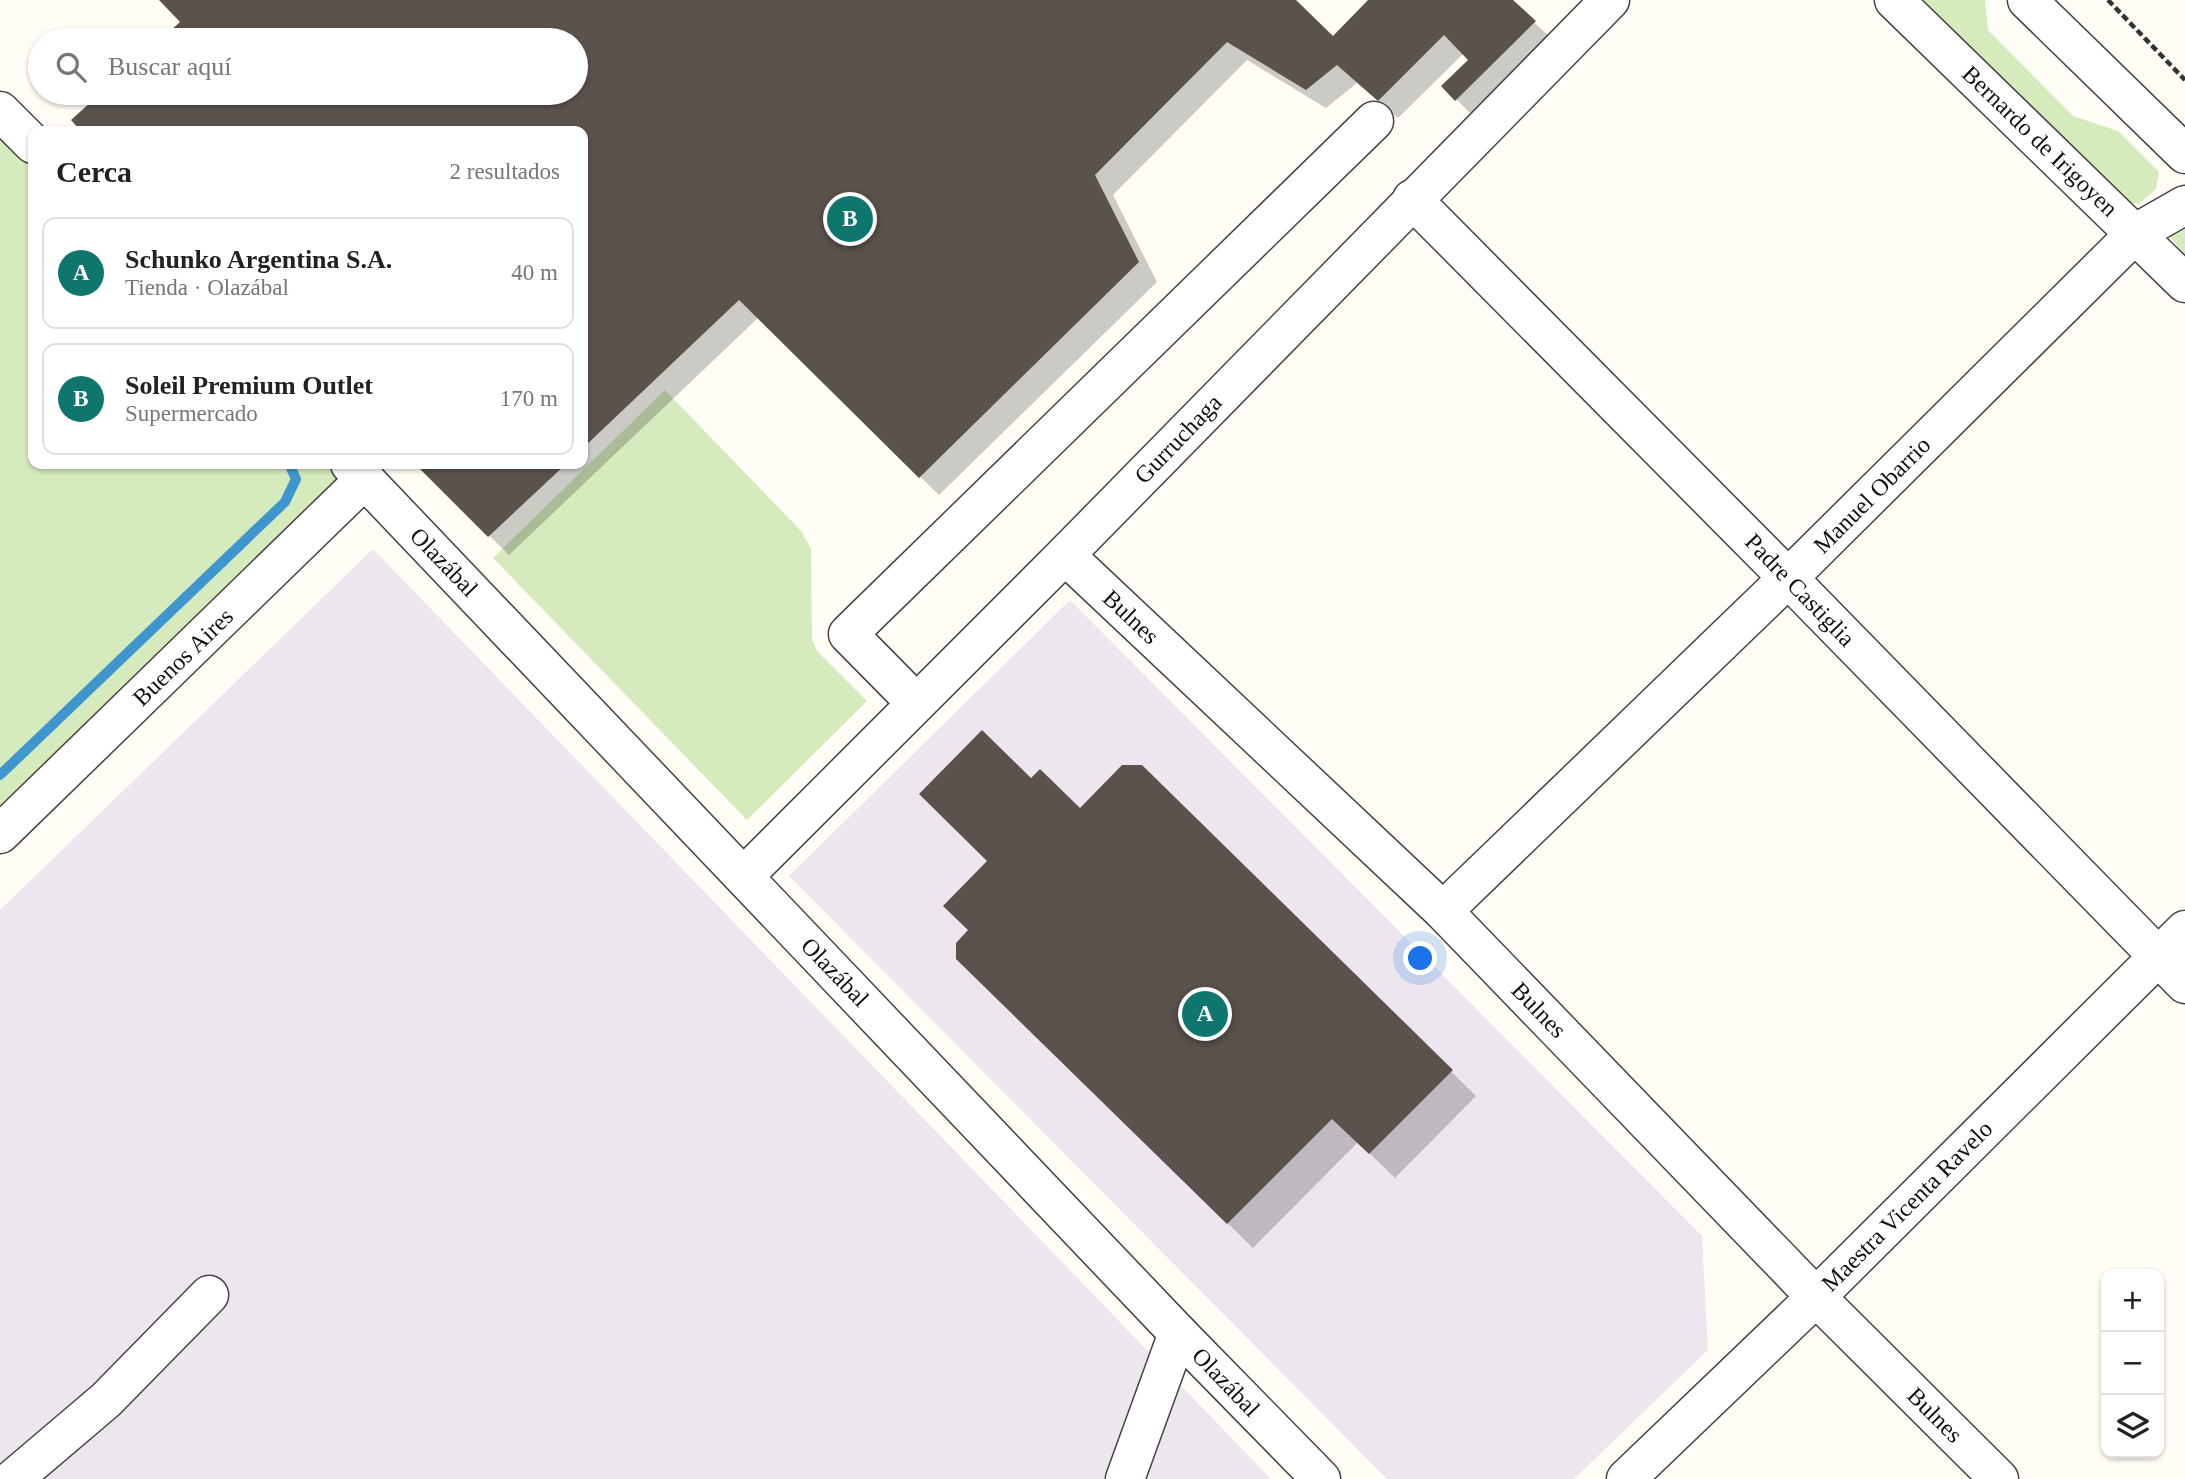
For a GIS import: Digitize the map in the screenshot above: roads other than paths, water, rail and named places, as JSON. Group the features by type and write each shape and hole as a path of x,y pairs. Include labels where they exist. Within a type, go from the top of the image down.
{"street":[{"name":"Gurruchaga","path":"744,876 1065,555 1610,0"},
{"name":"Bernardo de Irigoyen","path":"1894,0 2185,283"},
{"path":"2027,0 2185,154"},
{"path":"0,111 28,139"},
{"path":"916,703 848,634 1374,121"},
{"name":"Padre Castiglia","path":"1412,199 2185,984"},
{"name":"Manuel Obarrio","path":"1443,911 1788,578 2136,233 2185,205"},
{"name":"Buenos Aires","path":"0,834 357,472"},
{"name":"Olazábal","path":"357,472 1178,1333 1321,1479"},
{"name":"Bulnes","path":"1065,555 1443,911 1816,1297 1999,1479"},
{"name":"Maestra Vicenta Ravelo","path":"1626,1479 1816,1297 2185,930"},
{"path":"13,1479 106,1400 208,1295"},
{"path":"1125,1479 1178,1333"}],"waterway":[{"path":"0,775 285,502 296,479 291,469"}],"place":[{"name":"Soleil Premium Outlet","path":"850,219"},
{"name":"Schunko Argentina S.A.","path":"1205,1014"}]}
